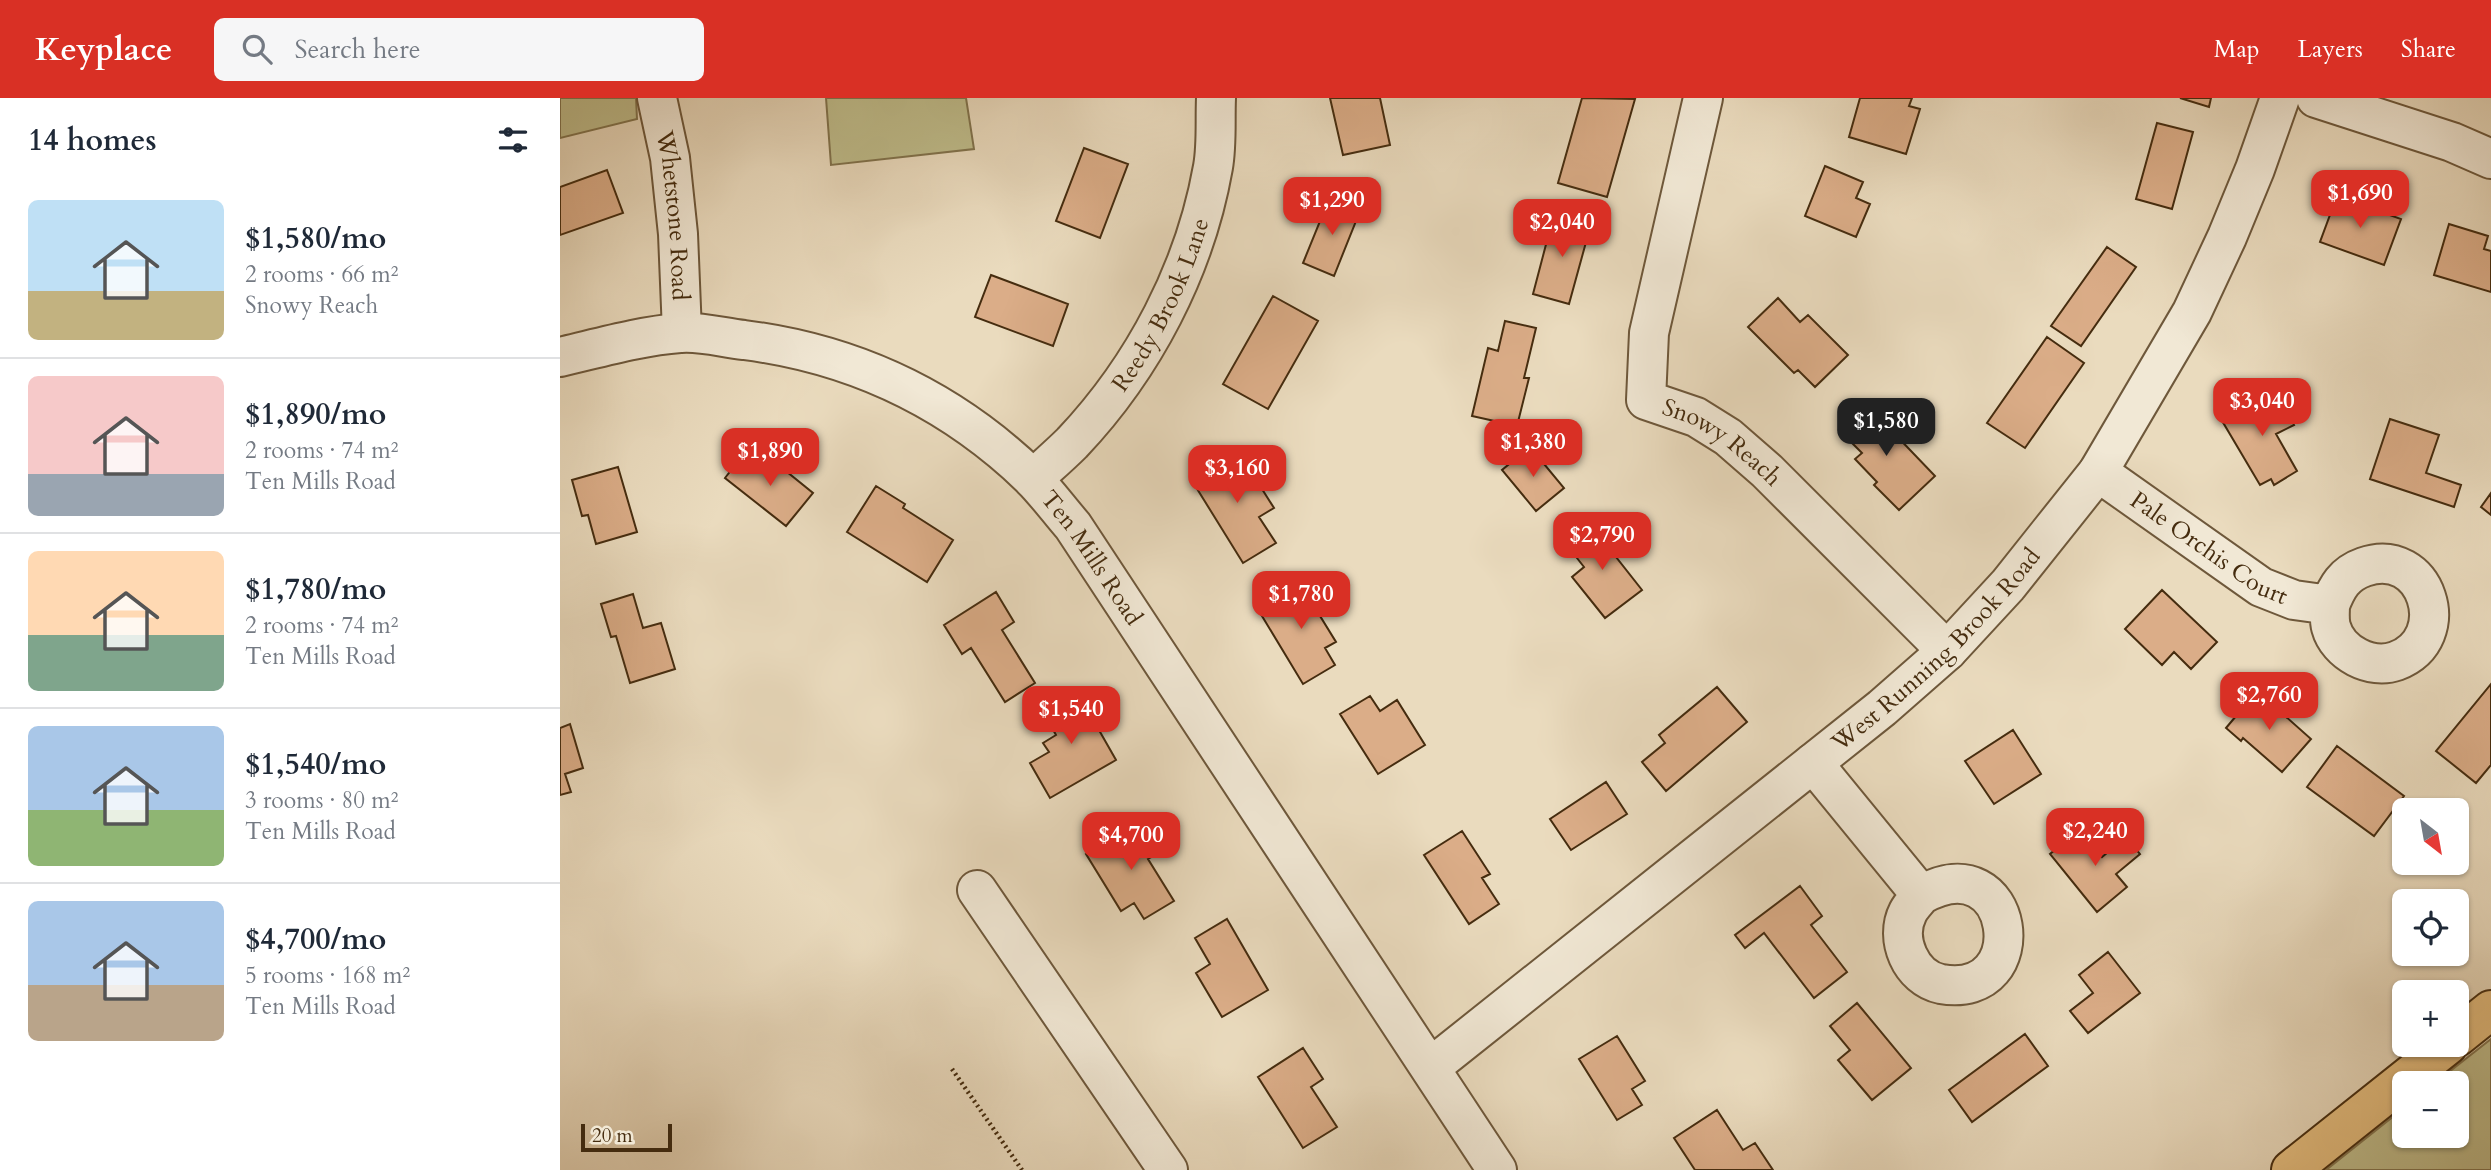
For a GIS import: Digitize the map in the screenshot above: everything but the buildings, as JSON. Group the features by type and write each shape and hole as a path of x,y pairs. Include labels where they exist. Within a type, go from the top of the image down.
{"main road":[{"path":"2469,1027 2491,1010"},
{"path":"2291,1170 2433,1057"}],"street":[{"name":"Whetstone Road","path":"657,98 671,170 678,234 682,332"},
{"name":"Reedy Brook Lane","path":"1033,479 1072,443 1111,397 1168,306 1186,265 1213,165 1216,98"},
{"name":"Snowy Reach","path":"1703,98 1650,333 1646,400 1696,417 1728,437 1767,471 1947,651"},
{"name":"West Running Brook Road","path":"1431,1067 1882,708 1947,651 2008,585 2098,472 2192,312 2232,226 2280,98"},
{"path":"2316,98 2452,142 2491,159"},
{"name":"Ten Mills Road","path":"560,357 682,332 761,342 830,357 890,380 950,412 990,440 1033,479 1073,526 1497,1170"},
{"name":"Pale Orchis Court","path":"2098,472 2261,586 2294,600 2330,605"},
{"path":"1813,763 1921,895"},
{"path":"978,890 1168,1170"},
{"name":"Ten Mills Road","path":"1431,1067 1517,1170"}],"path":[{"path":"951,1069 1022,1170"}],"shaded area":[{"path":"560,98 636,98 637,119 560,138"},
{"path":"826,98 966,98 974,149 831,165"},
{"path":"2491,1039 2491,1170 2326,1170 2392,1118 2392,1148 2469,1148 2469,1071 2450,1071"}]}
